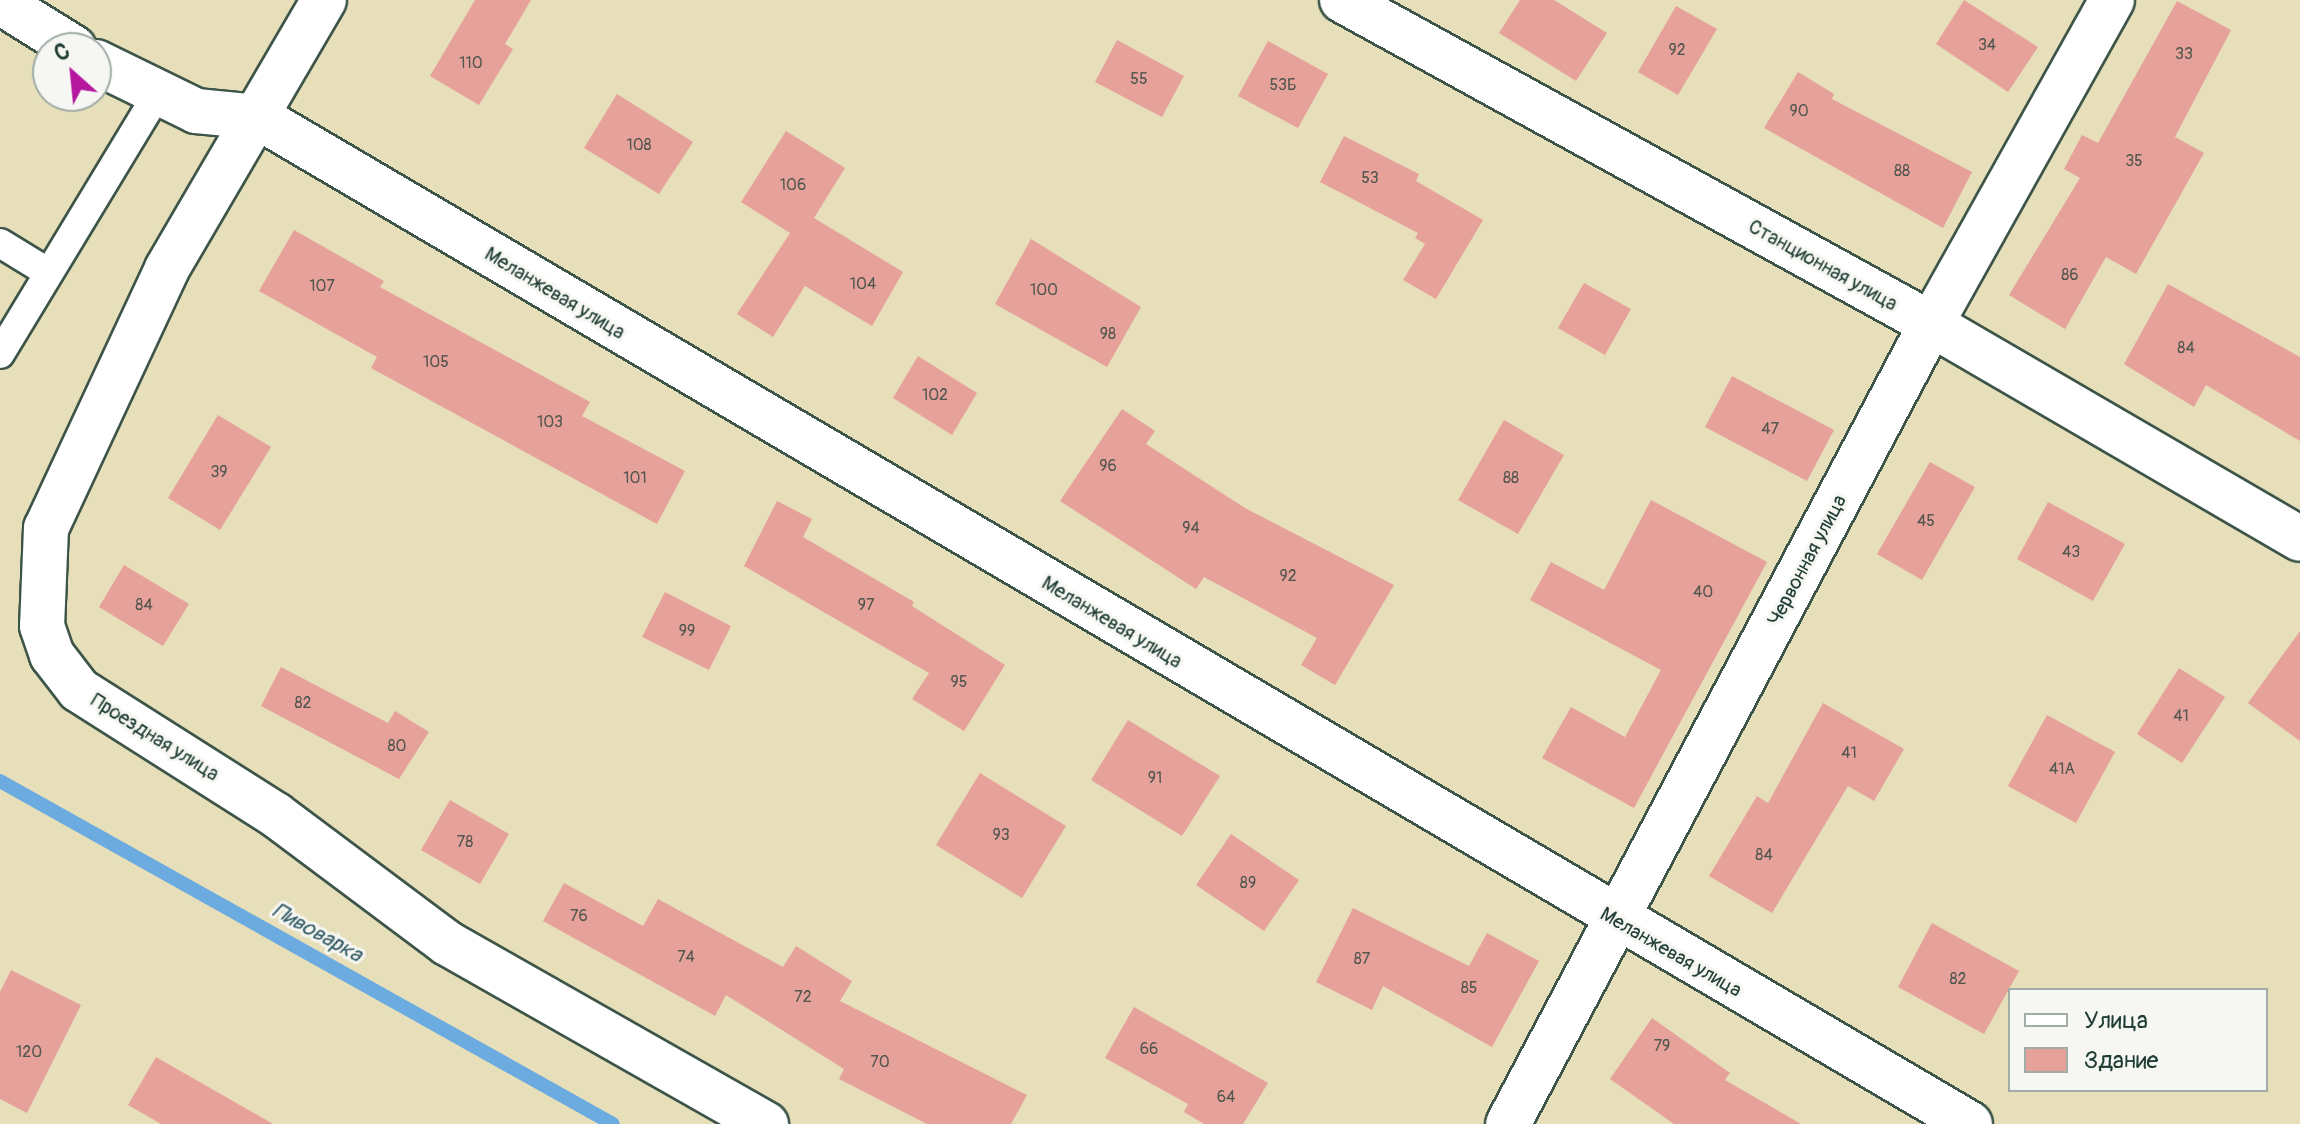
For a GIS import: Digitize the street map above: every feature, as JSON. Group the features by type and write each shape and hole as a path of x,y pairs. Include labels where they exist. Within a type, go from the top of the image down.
{"street":[{"name":"Проездная улица","path":"324,0 167,269 46,528 42,626 52,655 79,690 276,815 447,943 766,1124"},
{"name":"Станционная улица","path":"1342,0 1931,324 2300,539"},
{"name":"Червонная улица","path":"1508,1124 1931,324 2112,0"},
{"path":"20,7 53,32"},
{"path":"112,71 157,95 196,111 258,117"},
{"name":"Меланжевая улица","path":"258,117 1617,921 1970,1124"}],"lane":[{"path":"0,354 157,95"},
{"path":"0,243 49,273"}],"building":[{"path":"475,0 531,0 505,44 513,49 479,105 430,76"},
{"path":"1520,0 1554,0 1607,33 1576,81 1499,33"},
{"path":"1964,0 2038,47 2008,92 1936,44"},
{"path":"2177,1 2231,30 2175,137 2204,153 2136,274 2106,257 2065,329 2009,295 2080,178 2064,169 2082,135 2098,143"},
{"path":"1676,6 1717,29 1678,95 1638,72"},
{"path":"1117,40 1184,76 1162,117 1095,82"},
{"path":"1268,41 1328,74 1298,128 1238,96"},
{"path":"1798,72 1834,94 1832,99 1972,172 1943,228 1764,128"},
{"path":"617,94 693,142 659,194 584,148"},
{"path":"786,131 845,168 814,218 903,272 872,326 805,286 773,337 737,314 790,233 741,202"},
{"path":"1344,136 1419,174 1416,181 1483,220 1436,299 1403,280 1425,244 1415,238 1418,233 1320,182"},
{"path":"294,230 384,281 380,287 590,402 582,416 685,471 657,524 371,368 377,357 259,291"},
{"path":"1031,239 1141,307 1107,367 995,304"},
{"path":"1584,283 1631,309 1605,355 1558,328"},
{"path":"2168,284 2300,357 2300,441 2206,385 2194,407 2124,364"},
{"path":"918,356 977,393 952,435 893,398"},
{"path":"1732,376 1834,430 1807,481 1705,427"},
{"path":"1122,409 1155,431 1146,444 1245,508 1394,585 1335,685 1301,665 1317,638 1204,577 1196,589 1060,501"},
{"path":"218,415 271,447 220,530 168,498"},
{"path":"1504,420 1564,455 1518,534 1458,500"},
{"path":"1930,462 1975,487 1922,580 1877,554"},
{"path":"1651,500 1767,562 1634,808 1542,758 1571,707 1625,737 1661,670 1530,600 1551,562 1604,590"},
{"path":"777,501 812,519 803,537 914,602 912,606 1005,665 964,731 912,699 929,673 744,566"},
{"path":"2048,502 2125,544 2093,601 2017,559"},
{"path":"124,565 189,604 163,646 99,607"},
{"path":"665,592 731,626 709,670 642,637"},
{"path":"2300,631 2300,741 2248,703"},
{"path":"281,667 388,723 395,711 429,732 399,779 261,706"},
{"path":"2179,668 2225,697 2182,763 2137,734"},
{"path":"1823,703 1904,749 1874,801 1848,786 1772,913 1709,876 1757,796 1768,803"},
{"path":"2047,715 2115,752 2076,823 2008,786"},
{"path":"1128,720 1220,776 1182,836 1091,780"},
{"path":"980,773 1066,826 1022,898 936,845"},
{"path":"450,800 509,834 480,884 421,850"},
{"path":"1231,834 1299,880 1264,931 1196,885"},
{"path":"564,883 643,926 658,899 783,967 796,946 852,981 840,1001 1027,1095 1011,1124 927,1124 839,1079 844,1069 726,995 715,1016 543,921"},
{"path":"1353,908 1469,966 1487,933 1539,961 1492,1047 1383,986 1372,1010 1316,982"},
{"path":"1932,923 2019,971 1984,1034 1898,987"},
{"path":"11,970 81,1005 27,1113 0,1099 0,992"},
{"path":"1134,1007 1268,1083 1243,1124 1204,1124 1184,1112 1188,1104 1105,1058"},
{"path":"1652,1018 1730,1073 1725,1080 1801,1124 1674,1124 1610,1079"},
{"path":"156,1057 273,1124 161,1124 128,1105"}],"waterway":[{"name":"Пивоварка","path":"0,781 613,1124"}]}
